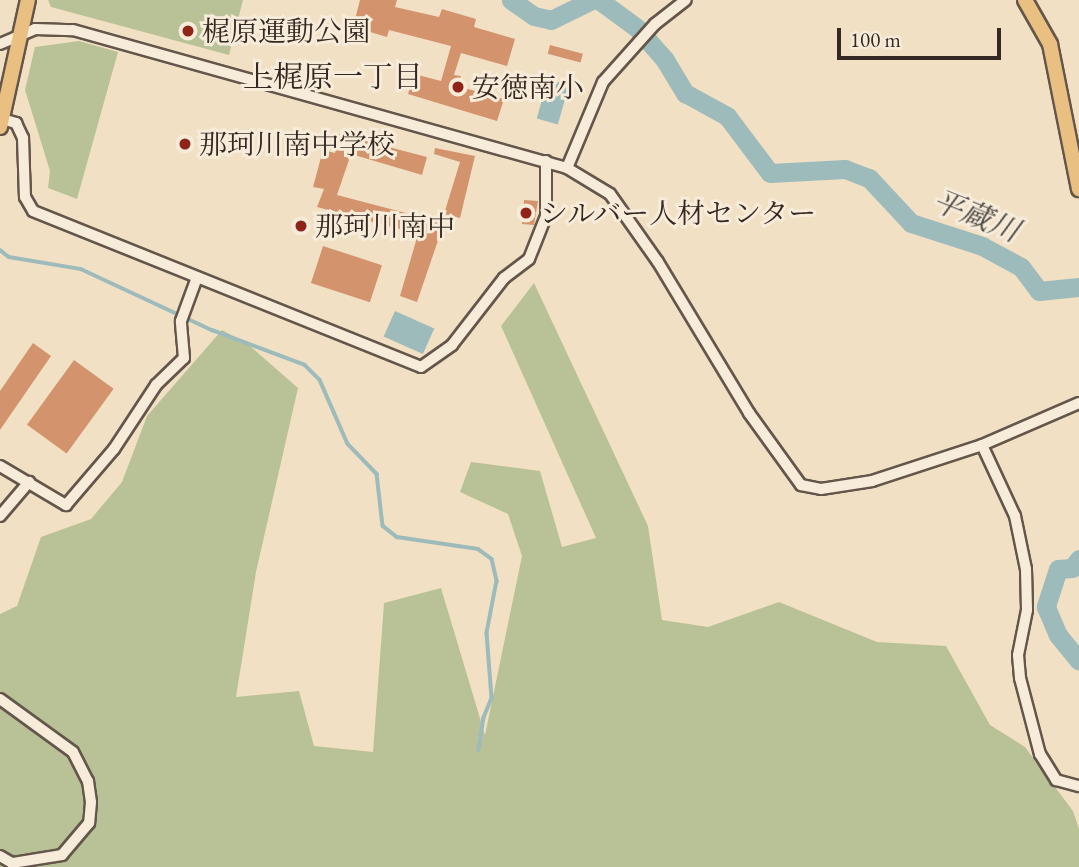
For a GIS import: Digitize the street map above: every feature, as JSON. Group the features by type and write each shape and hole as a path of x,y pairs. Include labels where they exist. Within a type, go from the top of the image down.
{"main road":[{"path":"1,123 28,0"},
{"path":"1025,0 1050,44 1079,188"}],"street":[{"path":"567,168 603,82 655,24 686,0"},
{"path":"0,44 36,29 86,33 567,168 610,194 657,262 749,414 801,485 821,489 872,481 982,445 1079,402"},
{"path":"1,123 16,123 23,138 25,197 33,211 196,280 426,367 452,345 504,278 529,259 540,239 546,216 545,161"},
{"path":"0,466 66,505 114,449 156,385 184,358 181,321 196,280"},
{"path":"982,445 1015,516 1026,569 1027,610 1018,655 1020,678 1040,754 1056,780 1079,786"},
{"path":"0,516 29,482"},
{"path":"0,699 73,752 89,781 91,802 89,823 62,855 37,863 12,863 0,856"}],"green space":[{"name":"梶原運動公園","path":"48,0 243,0 229,55 51,7"},
{"path":"79,41 118,52 77,199 48,188 50,171 25,90 35,47"},
{"path":"534,283 648,526 662,620 708,627 779,602 877,642 946,646 990,725 1025,747 1073,811 1079,829 1079,867 0,867 0,614 17,606 41,537 91,519 122,482 147,416 222,330 249,345 298,388 256,572 236,697 299,691 314,746 373,752 384,603 441,588 485,735 522,556 508,514 460,492 471,462 540,471 562,547 596,538 501,326"}],"water":[{"path":"548,79 569,85 558,124 537,118"},
{"path":"395,311 434,328 423,354 384,337"}],"building":[{"path":"360,0 397,0 395,7 439,17 442,9 476,19 474,27 515,39 507,66 461,53 454,75 461,76 457,86 504,99 497,121 408,94 414,74 441,81 451,46 389,30 387,37 353,27"},
{"path":"550,45 583,54 581,62 548,54"},
{"path":"339,134 427,157 422,175 351,154 337,195 444,223 417,302 400,296 418,234 317,207 324,189 313,187 323,150 335,153"},
{"path":"435,148 475,156 460,218 444,214 460,162 434,154"},
{"path":"524,200 538,201 534,225 522,224"},
{"path":"323,246 382,265 370,302 311,283"},
{"path":"33,343 51,356 0,430 0,391"},
{"path":"74,360 114,389 67,454 27,425"}],"waterway":[{"name":"平蔵川","path":"511,0 534,16 551,20 592,0"},
{"name":"平蔵川","path":"599,0 637,28 665,60 685,93 727,116 770,173 845,169 869,178 911,223 982,246 1021,267 1039,291 1079,287"},
{"path":"0,250 9,257 81,269 212,330 305,365 320,380 348,444 377,474 383,526 397,537 478,549 492,559 497,581 487,633 492,698 484,718 479,751"},
{"name":"平蔵川","path":"1079,559 1072,568 1058,569 1046,607 1058,635 1079,661"}],"place":[{"name":"梶原運動公園","path":"188,31"},
{"name":"安徳南小","path":"458,87"},
{"name":"那珂川南中学校","path":"185,144"},
{"name":"シルバー人材センター","path":"526,213"},
{"name":"那珂川南中","path":"301,226"}],"district":[{"name":"上梶原一丁目","path":"333,77"}]}
